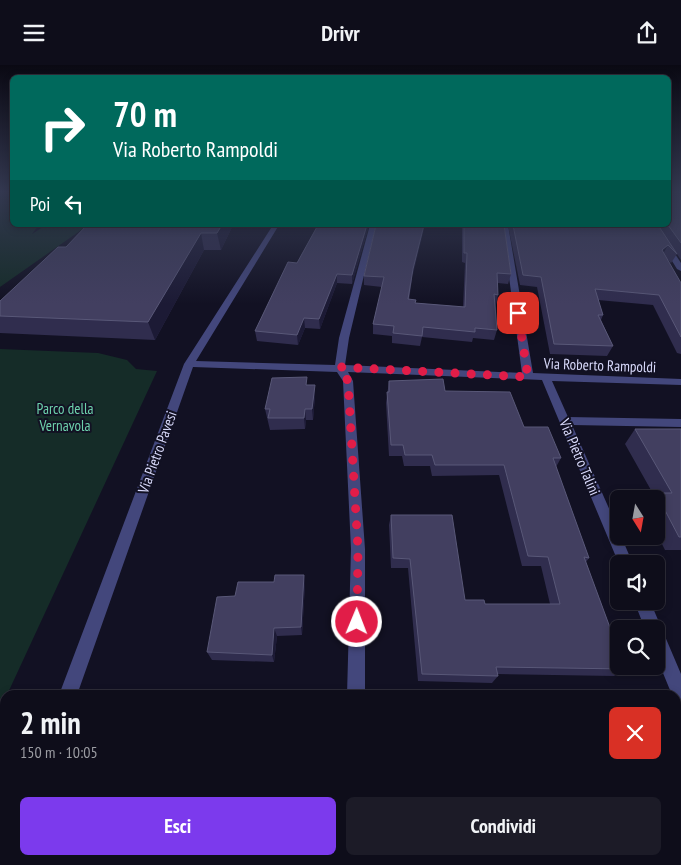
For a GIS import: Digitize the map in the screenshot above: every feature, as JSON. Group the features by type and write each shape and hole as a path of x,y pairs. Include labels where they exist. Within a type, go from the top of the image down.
{"street":[{"name":"Via Pietro Pavesi","path":"70,690 189,364 273,229"},
{"path":"356,690 358,549 348,381 340,367 344,338 372,229"},
{"path":"506,229 528,377"},
{"path":"656,229 681,269"},
{"name":"Via Roberto Rampoldi","path":"189,364 340,367 681,383"},
{"name":"Via Pietro Talini","path":"546,378 622,555"},
{"path":"564,421 681,423"},
{"path":"665,657 679,690"}],"green space":[{"path":"0,229 36,229 32,234 39,229 82,229 0,287"},
{"name":"Parco della Vernavola","path":"0,349 98,353 127,360 136,369 157,371 9,690 0,690"}],"building":[{"path":"83,229 219,229 217,233 201,233 148,322 0,316 0,301 58,247 66,247"},
{"path":"316,229 366,229 352,275 337,274 319,319 304,318 297,335 255,331 288,262 297,263"},
{"path":"375,229 423,229 408,299 416,300 415,303 465,307 467,253 464,253 464,229 505,229 511,274 497,273 498,295 494,294 497,330 475,328 475,332 423,327 422,336 393,333 394,326 373,324 384,277 364,276"},
{"path":"514,229 661,229 677,254 668,245 662,250 681,283 681,337 659,295 595,289 603,315 598,315 613,346 554,344 541,277 523,275"},
{"path":"671,229 681,229 681,243"},
{"path":"307,377 306,385 315,385 312,409 305,409 304,418 268,418 270,409 265,409 272,378"},
{"path":"443,379 445,391 510,392 524,427 548,427 561,458 553,458 589,558 584,557 610,628 610,669 496,667 498,676 422,674 410,559 393,558 391,515 452,515 465,600 484,600 485,604 560,604 548,557 528,556 504,465 435,465 432,455 405,455 403,445 391,445 387,392 389,392 389,381"},
{"path":"635,429 681,429 681,537 679,537 665,510 665,493 672,493"},
{"path":"275,575 304,575 301,627 274,628 272,655 207,652 217,597 235,596 238,582 274,582"}],"route":[{"path":"357,622 358,549 348,381 340,367 528,377 518,313"}]}
